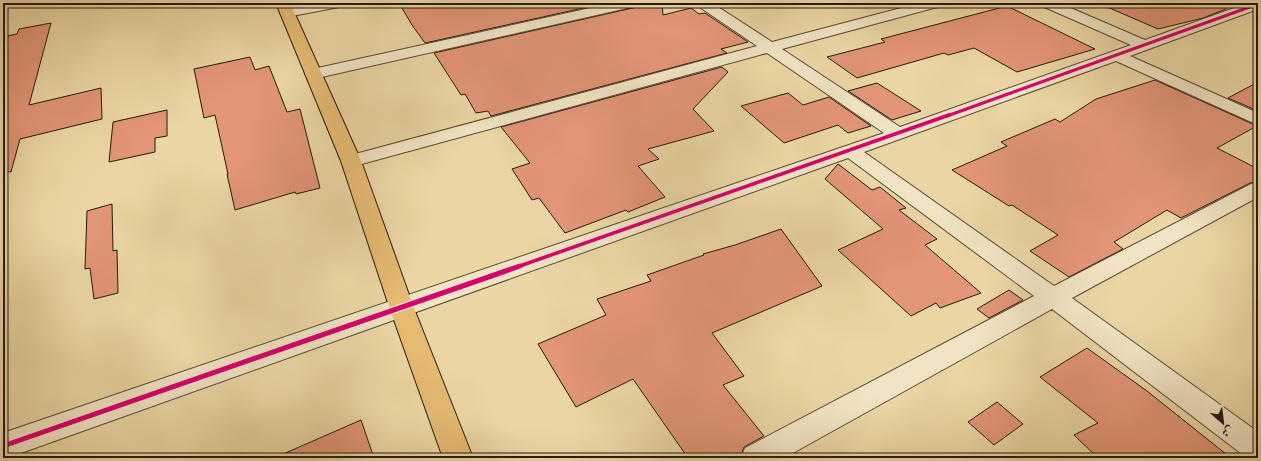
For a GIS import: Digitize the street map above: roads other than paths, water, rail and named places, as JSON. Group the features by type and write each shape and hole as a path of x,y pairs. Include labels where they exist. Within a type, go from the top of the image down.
{"main road":[{"path":"285,8 351,161 401,306 458,458"}],"street":[{"path":"285,8 339,3"},
{"path":"313,74 632,3"},
{"path":"703,3 898,134"},
{"path":"351,161 936,3"},
{"path":"1047,3 1144,45"},
{"path":"3,446 401,306 850,151 1258,4"},
{"path":"1116,54 1258,120"},
{"path":"850,151 1054,297 1258,449"},
{"path":"756,458 1258,189"}]}
